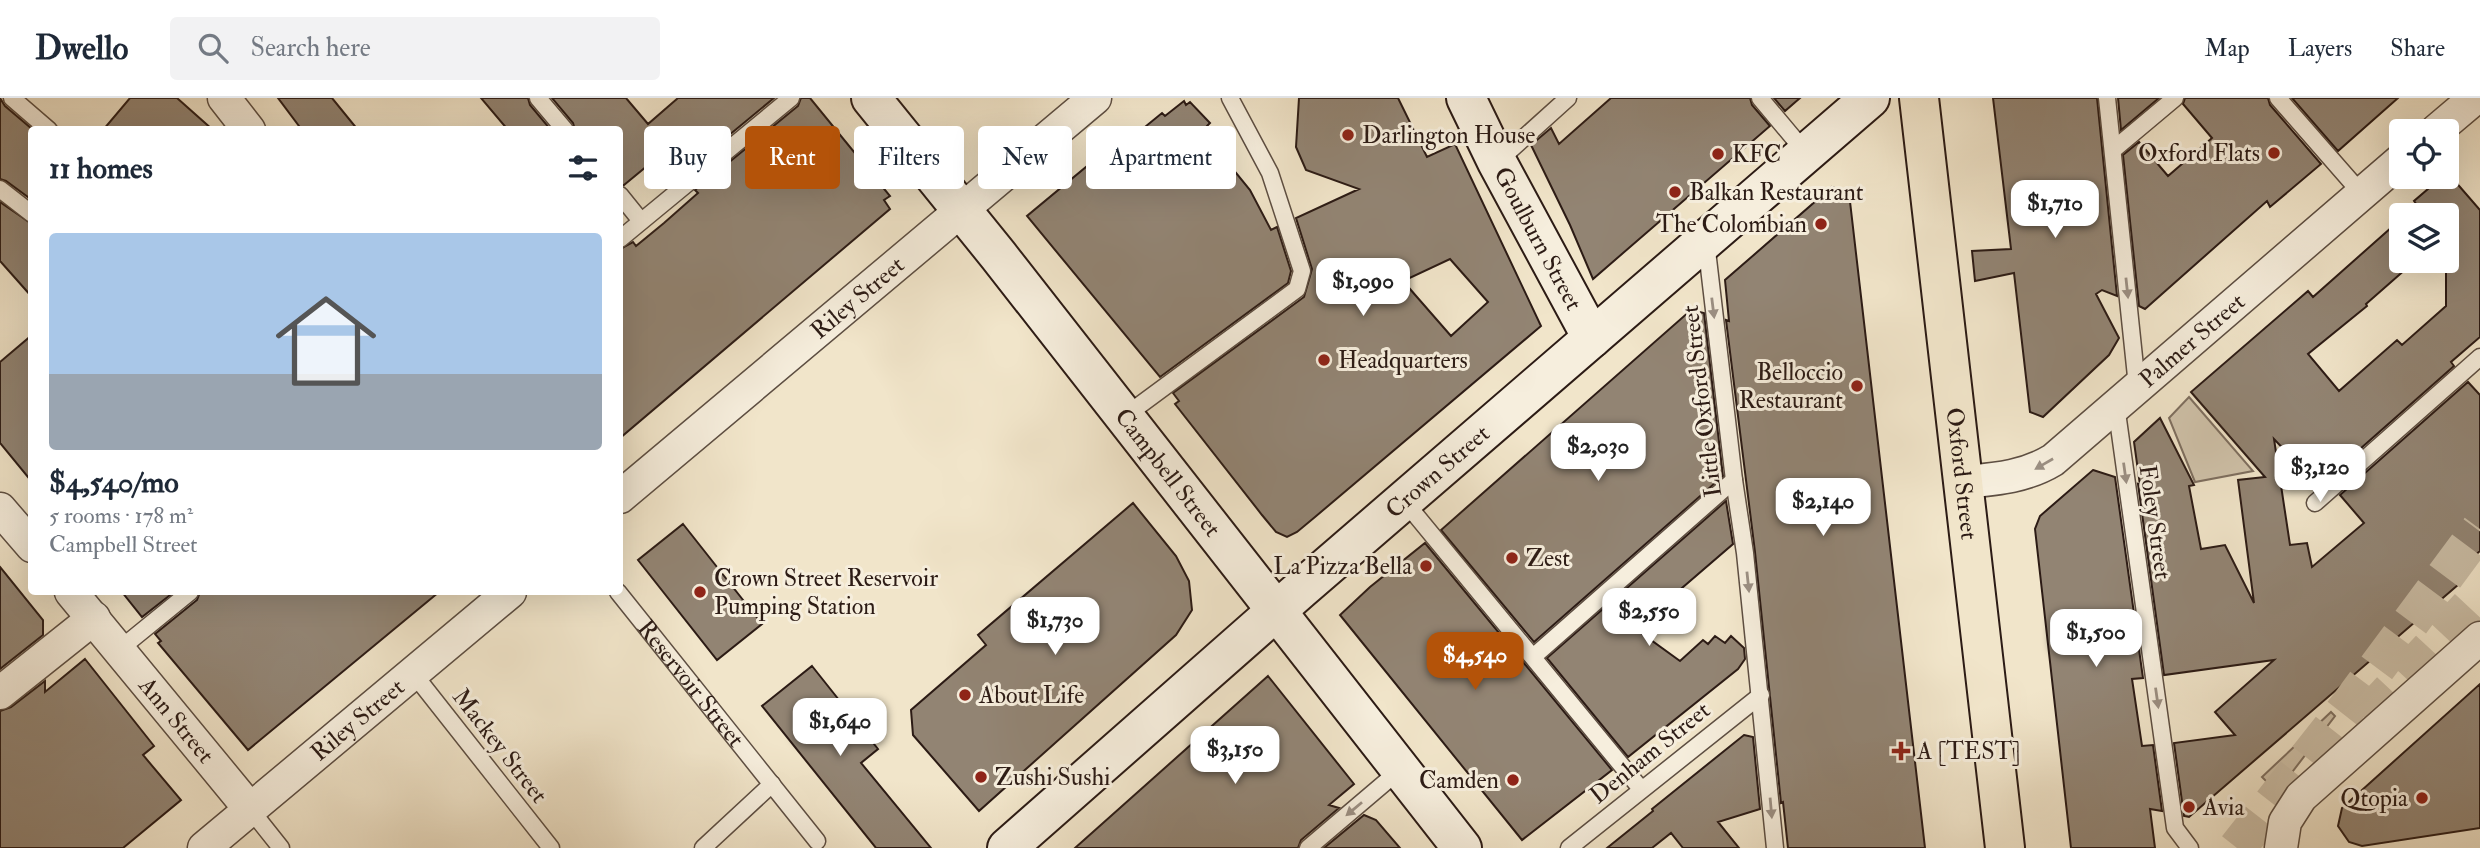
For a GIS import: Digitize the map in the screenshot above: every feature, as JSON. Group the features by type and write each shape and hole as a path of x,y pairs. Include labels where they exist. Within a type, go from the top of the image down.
{"main road":[{"name":"Oxford Street","path":"1919,98 2005,848"}],"street":[{"path":"223,98 246,126"},
{"name":"Campbell Street","path":"871,98 962,210 1462,848"},
{"name":"Riley Street","path":"623,494 1095,98"},
{"name":"Goulburn Street","path":"1466,98 1497,162 1592,338"},
{"name":"Crown Street","path":"1007,848 1275,611 1405,502 1870,98"},
{"path":"2450,119 2474,98"},
{"name":"Palmer Street","path":"1964,482 2006,478 2038,468 2053,460 2389,170"},
{"path":"0,509 28,540"},
{"name":"Ann Street","path":"74,595 250,809"},
{"name":"Riley Street","path":"204,848 506,595"},
{"path":"0,693 94,618"},
{"path":"2281,848 2285,822 2296,803 2312,786 2480,638"}],"lane":[{"path":"12,98 44,126"},
{"path":"538,98 562,126"},
{"path":"623,236 791,98"},
{"path":"1124,416 1297,289 1302,271 1270,173 1230,98"},
{"path":"1497,162 1568,98"},
{"path":"1760,98 1806,153"},
{"name":"Foley Street","path":"2107,98 2113,150 2126,396 2175,828 2190,848"},
{"path":"2113,150 2175,98"},
{"path":"2278,98 2361,193"},
{"path":"0,189 28,211"},
{"path":"623,199 641,221"},
{"name":"Little Oxford Street","path":"1706,240 1745,553 1775,848"},
{"path":"2315,503 2480,357"},
{"path":"1533,657 1734,480"},
{"path":"1405,502 1641,789"},
{"path":"120,649 186,595"},
{"name":"Reservoir Street","path":"620,595 817,841"},
{"name":"Mackey Street","path":"413,673 551,848"},
{"name":"Denham Street","path":"1569,848 1760,695"},
{"path":"1308,848 1401,769"},
{"path":"703,848 772,784"},
{"name":"Ann Street","path":"250,809 281,848"}],"shaded area":[{"path":"2189,397 2253,471 2195,482 2169,418"},
{"path":"2331,712 2335,716 2277,792 2262,777"}],"building":[{"path":"0,98 5,106 28,126 28,197 0,179"},
{"path":"130,98 177,98 208,126 106,126"},
{"path":"278,98 332,98 355,126 299,126"},
{"path":"481,98 528,98 530,105 548,126 505,126"},
{"path":"552,98 626,98 648,124 678,98 774,98 731,134 731,126 644,126 644,168 624,185 623,126 574,126"},
{"path":"801,98 810,98 833,126 773,126 798,106"},
{"path":"1299,98 1398,98 1427,157 1455,144 1541,326 1297,532 1287,537 1276,532 1262,515 1175,404 1179,401 1173,393 1304,297 1312,269 1296,218 1359,189 1306,170 1296,147","holes":["1450,259 1488,302 1451,336 1403,281"]},
{"path":"1611,98 1750,98 1752,105 1770,126 1593,279 1531,145 1551,128 1559,144"},
{"path":"1774,98 1800,98 1785,111"},
{"path":"1993,98 2097,98 2117,296 2102,290 2096,294 2119,338 2109,355 2043,417 2030,412 2014,273 1975,281 1972,251 2011,249"},
{"path":"2118,98 2159,98 2121,130"},
{"path":"2185,98 2268,98 2270,105 2321,164 2270,207 2267,201 2145,309 2139,306 2123,155 2139,142 2168,176 2212,138 2183,104"},
{"path":"2292,98 2398,98 2338,151"},
{"path":"1184,101 1186,105 1190,102 1210,123 1207,126 1146,126 1162,113 1165,116"},
{"path":"840,135 854,152 854,189 884,189 890,196 884,200 890,209 623,435 623,247 633,242 636,246 698,193 696,189 731,189 731,161 745,149 745,189 840,189"},
{"path":"1086,167 1086,189 1236,189 1236,173 1250,190 1271,230 1277,227 1291,271 1288,283 1160,377 1027,216 1060,189 1072,189 1072,179"},
{"path":"2459,186 2480,210 2480,337 2451,362 2454,366 2326,479 2319,471 2312,479 2274,439 2290,545 2307,543 2312,567 2364,523 2340,495 2468,382 2480,395 2480,551 2454,574 2459,584 2189,817 2184,816 2174,743 2235,735 2215,712 2274,660 2164,675 2134,442 2160,418 2194,485 2189,486 2201,549 2225,545 2254,603 2238,480 2265,477 2191,392 2308,291 2313,297 2389,230 2389,273 2401,273 2366,304 2367,306 2308,354 2339,391 2397,340 2402,345 2446,306 2446,273 2459,273 2459,203 2414,201 2428,189 2459,189"},
{"path":"1832,187 1849,193 1925,848 1788,848 1783,802 1781,803 1755,552 1726,320 1729,321 1725,280"},
{"path":"0,202 28,221 28,292 0,261"},
{"path":"1691,310 1704,313 1723,476 1534,642 1441,530"},
{"path":"28,338 28,477 0,443 0,362"},
{"path":"2093,470 2115,477 2143,678 2132,679 2142,746 2153,745 2162,811 2150,809 2155,848 2071,848 2035,529 2040,516"},
{"path":"1726,501 1733,544 1675,594 1640,632 1680,661 1703,640 1708,644 1715,636 1725,643 1731,636 1744,648 1745,659 1738,669 1628,757 1547,658"},
{"path":"1133,503 1176,556 1189,581 1192,610 1176,635 979,811 913,735 911,710 986,645 978,635"},
{"name":"Crown Street Reservoir Pumping Station","path":"683,524 762,624 717,660 638,560"},
{"path":"1425,543 1612,770 1522,840 1340,615"},
{"path":"0,567 43,620 43,635 0,669"},
{"path":"124,595 170,595 142,617"},
{"path":"199,595 435,595 248,750 158,643 161,641 155,634 197,600"},
{"path":"85,659 154,746 143,755 181,800 123,848 0,848 0,711 11,707 45,681 45,692"},
{"path":"812,666 878,749 861,763 931,848 876,848 762,706"},
{"path":"1268,676 1354,784 1329,805 1339,808 1301,840 1298,848 1075,848"},
{"path":"2480,684 2480,828 2362,846 2349,842 2338,826 2342,808"},
{"path":"1744,735 1753,737 1760,809 1718,822 1739,848 1683,848 1671,833 1652,848 1607,848 1653,811 1652,809"},
{"path":"1364,815 1376,820 1400,848 1324,848"}],"tunnel":[{"path":"2237,848 2350,704 2480,529"},
{"path":"2365,718 2480,595"}],"place":[{"name":"Darlington House","path":"1348,135"},
{"name":"Oxford Flats","path":"2274,153"},
{"name":"KFC","path":"1718,154"},
{"name":"Balkan Restaurant","path":"1675,192"},
{"name":"The Colombian","path":"1821,224"},
{"name":"Headquarters","path":"1324,360"},
{"name":"Belloccio Restaurant","path":"1857,386"},
{"name":"Zest","path":"1512,558"},
{"name":"La Pizza Bella","path":"1426,566"},
{"name":"Crown Street Reservoir Pumping Station","path":"700,592"},
{"name":"About Life","path":"965,695"},
{"name":"A [TEST]","path":"1901,751"},
{"name":"Zushi Sushi","path":"981,777"},
{"name":"Camden","path":"1513,780"},
{"name":"Qtopia","path":"2422,798"},
{"name":"Avia","path":"2189,807"}]}
